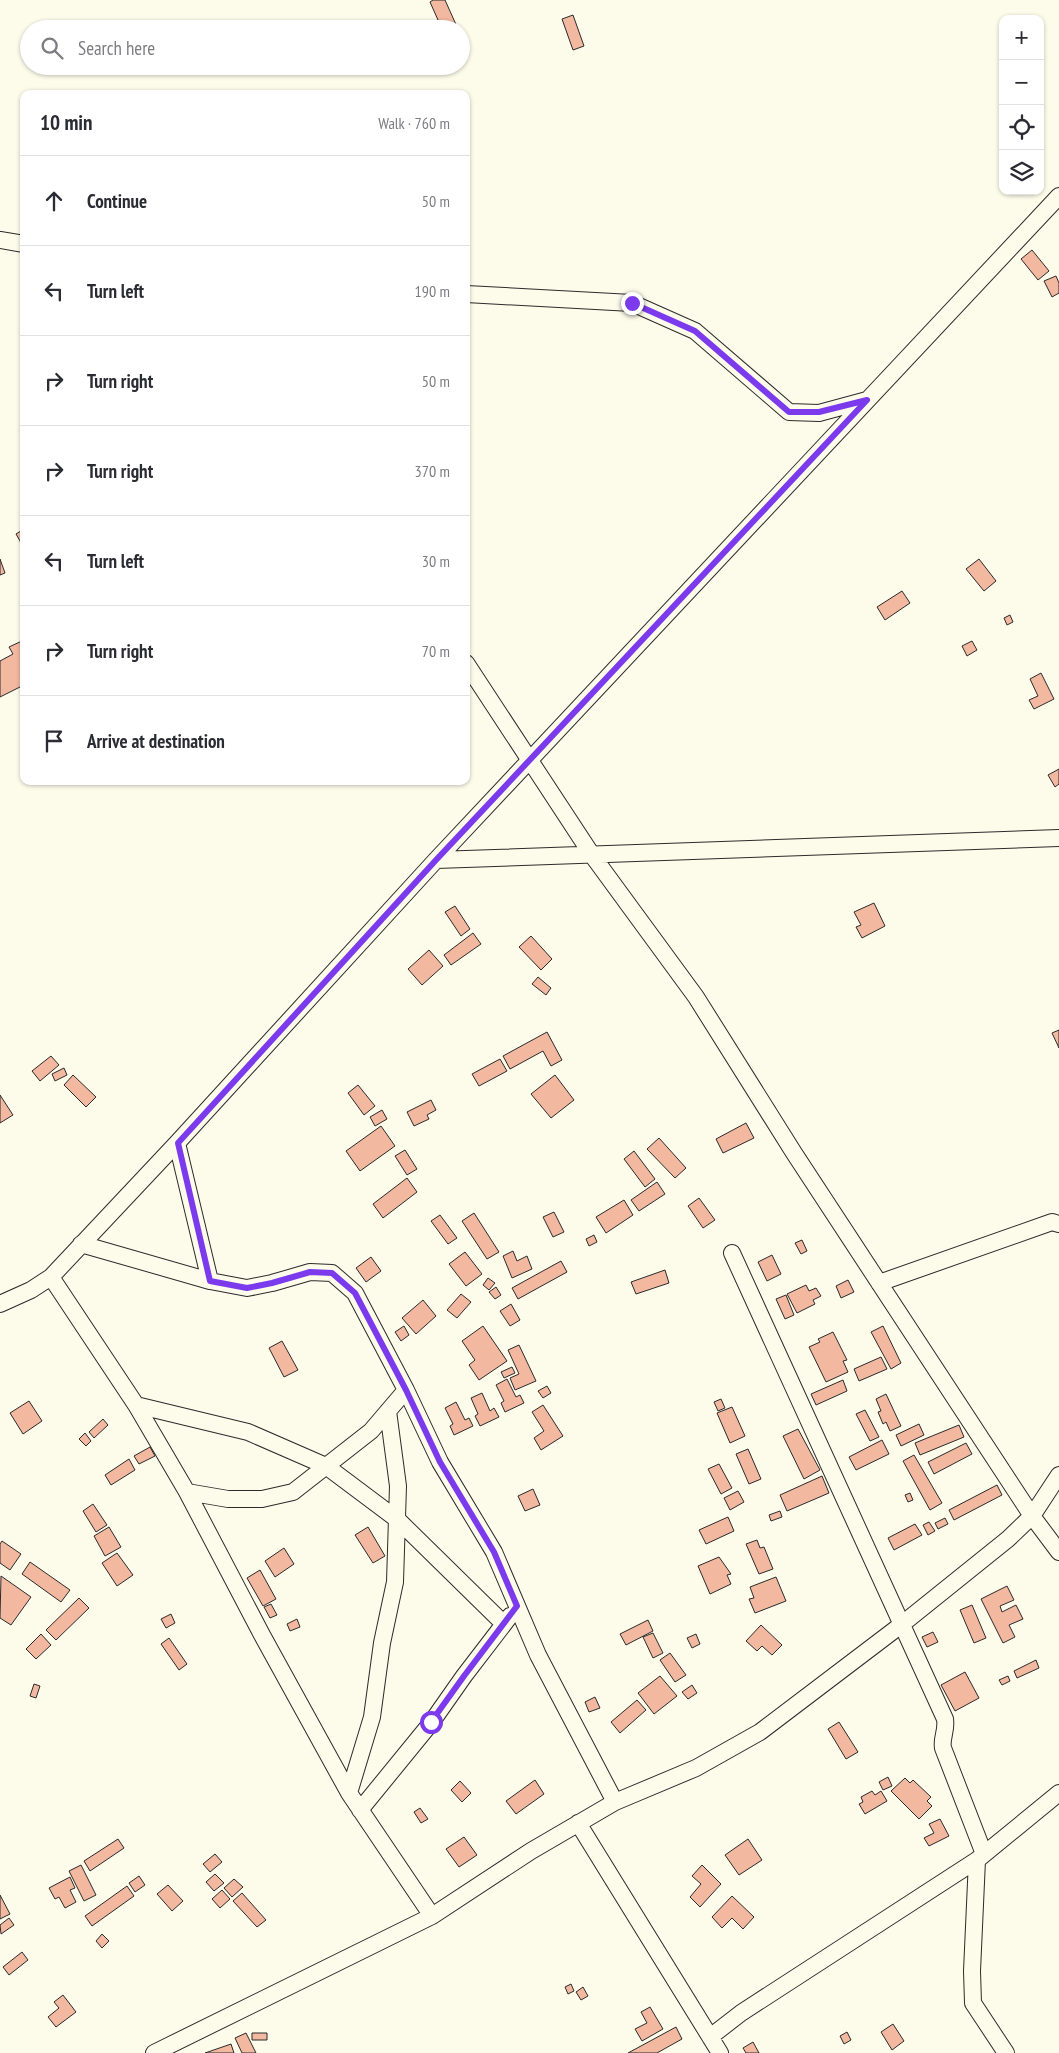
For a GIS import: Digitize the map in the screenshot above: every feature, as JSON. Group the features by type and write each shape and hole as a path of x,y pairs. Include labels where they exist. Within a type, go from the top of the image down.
{"street":[{"path":"0,1304 31,1290 51,1277 178,1143 436,860 1059,196"},
{"path":"0,240 20,243"},
{"path":"470,294 632,303 695,331 789,412 819,412 867,400"},
{"path":"470,669 592,855 696,997 794,1153 879,1283 1032,1516 1059,1552"},
{"path":"436,860 1059,838"},
{"path":"178,1143 210,1281"},
{"path":"879,1283 1052,1222 1059,1224"},
{"path":"81,1244 210,1281 247,1288 310,1272 332,1273 355,1293 406,1390 440,1462 494,1552 550,1679 614,1802"},
{"path":"732,1253 945,1719 946,1733 942,1739 943,1748 980,1857 972,1971 973,2003 1006,2053"},
{"path":"51,1277 136,1405 187,1492 262,1635 349,1793 432,1916"},
{"path":"187,1492 228,1499 262,1500 293,1492 371,1431 406,1390"},
{"path":"136,1405 248,1432 326,1466 398,1520 504,1624"},
{"path":"349,1793 372,1717 382,1643 395,1582 398,1486 388,1411"},
{"path":"154,2053 432,1916 614,1802 696,1768 760,1732 901,1625 1008,1540 1032,1516 1059,1475"},
{"path":"360,1810 431,1722 517,1606"},
{"path":"710,2037 741,2013 980,1857 1059,1793"},
{"path":"578,1823 720,2053"}],"building":[{"path":"433,0 445,0 454,20 438,20 430,2"},
{"path":"573,15 584,46 573,50 562,19"},
{"path":"1032,250 1049,271 1038,280 1021,259"},
{"path":"1056,276 1059,283 1059,293 1052,297 1044,281"},
{"path":"20,532 20,541 16,534"},
{"path":"0,559 5,573 0,575"},
{"path":"979,559 996,581 984,591 966,569"},
{"path":"902,591 910,603 885,620 877,607"},
{"path":"1010,615 1013,622 1007,625 1004,618"},
{"path":"972,641 977,650 967,656 962,646"},
{"path":"20,642 20,687 0,697 0,661 13,654 9,647"},
{"path":"1041,673 1054,699 1034,709 1029,700 1038,696 1030,679"},
{"path":"1059,769 1059,784 1055,787 1048,775"},
{"path":"874,903 885,926 862,938 856,927 861,925 854,912"},
{"path":"455,906 470,929 461,936 445,912"},
{"path":"473,933 481,944 451,965 444,955"},
{"path":"531,936 552,959 541,970 519,947"},
{"path":"429,950 443,966 422,985 408,969"},
{"path":"538,977 551,988 546,995 532,984"},
{"path":"1059,1030 1059,1048 1052,1033"},
{"path":"547,1032 562,1060 551,1066 543,1051 510,1069 503,1056"},
{"path":"51,1056 59,1065 40,1081 32,1071"},
{"path":"500,1059 507,1071 479,1086 472,1074"},
{"path":"64,1068 67,1075 55,1081 52,1074"},
{"path":"73,1075 96,1097 86,1107 64,1085"},
{"path":"555,1075 574,1100 551,1118 531,1094"},
{"path":"358,1085 375,1106 364,1115 348,1093"},
{"path":"0,1095 13,1115 0,1123"},
{"path":"431,1100 436,1110 427,1115 429,1119 414,1126 407,1112"},
{"path":"382,1110 387,1119 375,1126 370,1117"},
{"path":"746,1123 754,1138 723,1153 716,1139"},
{"path":"381,1126 395,1146 360,1171 346,1151"},
{"path":"659,1138 686,1168 675,1178 647,1149"},
{"path":"405,1150 417,1169 407,1175 395,1156"},
{"path":"634,1151 655,1179 645,1187 624,1159"},
{"path":"407,1178 417,1192 383,1218 373,1204"},
{"path":"657,1182 665,1194 639,1211 631,1200"},
{"path":"699,1198 715,1220 703,1228 688,1206"},
{"path":"624,1200 633,1215 606,1233 596,1217"},
{"path":"554,1212 564,1232 553,1237 543,1217"},
{"path":"474,1213 499,1252 487,1259 462,1221"},
{"path":"440,1215 457,1238 448,1244 431,1221"},
{"path":"594,1235 597,1242 589,1246 586,1239"},
{"path":"802,1240 807,1251 801,1254 795,1243"},
{"path":"513,1251 517,1261 527,1256 532,1269 512,1278 503,1256"},
{"path":"465,1252 482,1274 466,1286 449,1264"},
{"path":"772,1255 781,1274 767,1281 758,1262"},
{"path":"371,1257 381,1271 366,1282 356,1268"},
{"path":"561,1261 567,1272 518,1299 512,1288"},
{"path":"665,1270 669,1283 636,1294 631,1282"},
{"path":"488,1278 495,1283 489,1290 483,1285"},
{"path":"848,1280 854,1292 841,1298 836,1286"},
{"path":"806,1285 809,1291 816,1288 821,1296 813,1300 815,1304 797,1313 787,1294"},
{"path":"496,1287 501,1295 495,1299 489,1292"},
{"path":"461,1294 471,1302 457,1318 447,1310"},
{"path":"786,1295 794,1315 785,1319 776,1299"},
{"path":"423,1300 436,1316 416,1334 402,1318"},
{"path":"511,1304 520,1320 510,1326 500,1311"},
{"path":"404,1326 409,1335 401,1341 395,1332"},
{"path":"483,1326 507,1361 479,1380 469,1365 475,1360 462,1341"},
{"path":"883,1326 901,1363 891,1369 871,1332"},
{"path":"833,1332 847,1360 843,1361 848,1372 826,1382 809,1347 820,1342 818,1339"},
{"path":"282,1341 298,1370 284,1377 269,1348"},
{"path":"519,1345 536,1381 515,1390 510,1378 519,1374 508,1350"},
{"path":"881,1357 887,1369 859,1381 854,1369"},
{"path":"512,1367 515,1373 504,1378 501,1372"},
{"path":"507,1379 516,1397 520,1395 524,1403 505,1412 501,1403 504,1401 496,1385"},
{"path":"843,1380 847,1391 816,1405 811,1394"},
{"path":"547,1386 551,1393 543,1398 538,1391"},
{"path":"482,1393 490,1411 494,1408 499,1417 480,1426 475,1416 478,1414 471,1398"},
{"path":"886,1394 901,1426 890,1431 886,1422 883,1424 878,1412 881,1411 876,1399"},
{"path":"721,1399 725,1408 718,1411 714,1402"},
{"path":"29,1401 42,1421 23,1434 10,1413"},
{"path":"456,1402 465,1420 469,1418 473,1426 454,1435 450,1426 453,1424 445,1408"},
{"path":"543,1405 563,1436 541,1450 534,1438 544,1431 532,1412"},
{"path":"732,1407 745,1436 730,1443 717,1413"},
{"path":"865,1410 879,1437 870,1441 856,1414"},
{"path":"103,1419 108,1425 94,1438 89,1432"},
{"path":"919,1424 924,1435 901,1446 896,1435"},
{"path":"959,1425 964,1437 920,1455 915,1443"},
{"path":"798,1429 820,1470 804,1479 783,1436"},
{"path":"85,1433 91,1441 86,1446 79,1439"},
{"path":"882,1440 889,1454 856,1470 849,1457"},
{"path":"966,1443 972,1454 934,1474 928,1462"},
{"path":"150,1447 155,1456 139,1464 134,1456"},
{"path":"748,1449 761,1479 749,1484 736,1454"},
{"path":"914,1455 942,1503 930,1510 903,1461"},
{"path":"129,1459 135,1470 111,1485 105,1475"},
{"path":"719,1464 732,1488 721,1494 708,1469"},
{"path":"822,1476 829,1493 787,1511 780,1495"},
{"path":"997,1485 1002,1495 954,1520 949,1510"},
{"path":"533,1489 540,1505 525,1511 518,1496"},
{"path":"738,1491 744,1502 730,1510 724,1498"},
{"path":"910,1493 913,1500 908,1502 905,1495"},
{"path":"93,1504 107,1525 96,1532 83,1511"},
{"path":"780,1511 782,1517 771,1521 769,1515"},
{"path":"728,1517 734,1531 706,1544 699,1530"},
{"path":"945,1518 948,1524 938,1529 935,1523"},
{"path":"929,1522 935,1531 928,1535 923,1525"},
{"path":"915,1524 922,1535 894,1550 888,1538"},
{"path":"109,1527 121,1547 105,1556 94,1536"},
{"path":"368,1527 385,1556 373,1563 355,1535"},
{"path":"757,1540 760,1548 764,1547 773,1569 759,1574 746,1544"},
{"path":"2,1541 21,1554 10,1570 0,1563 0,1544"},
{"path":"284,1548 294,1564 275,1577 265,1561"},
{"path":"117,1553 133,1575 117,1586 102,1563"},
{"path":"719,1557 731,1574 727,1575 731,1584 710,1594 698,1566"},
{"path":"30,1562 70,1590 61,1602 22,1574"},
{"path":"260,1570 276,1599 263,1606 247,1578"},
{"path":"1,1576 31,1597 11,1625 0,1618"},
{"path":"776,1577 786,1601 755,1613 749,1599 754,1598 750,1587"},
{"path":"1007,1586 1014,1600 1000,1606 1002,1612 1016,1605 1023,1619 1009,1625 1015,1637 1003,1643 981,1599"},
{"path":"79,1598 89,1608 56,1640 46,1630"},
{"path":"271,1604 277,1615 270,1618 264,1607"},
{"path":"972,1605 986,1638 974,1643 960,1610"},
{"path":"171,1614 175,1623 166,1628 161,1619"},
{"path":"297,1619 300,1627 290,1631 287,1624"},
{"path":"648,1620 653,1631 626,1645 620,1634"},
{"path":"761,1625 782,1645 772,1655 762,1646 757,1651 746,1641"},
{"path":"933,1632 938,1642 927,1647 922,1637"},
{"path":"653,1633 663,1653 653,1658 643,1637"},
{"path":"41,1634 51,1645 36,1659 26,1649"},
{"path":"696,1634 700,1644 692,1648 687,1638"},
{"path":"169,1638 187,1664 179,1670 161,1644"},
{"path":"670,1653 686,1675 675,1682 660,1660"},
{"path":"1036,1660 1039,1668 1017,1678 1014,1671"},
{"path":"965,1672 979,1698 955,1711 941,1685"},
{"path":"660,1676 677,1696 654,1714 638,1693"},
{"path":"1008,1676 1010,1681 1002,1685 999,1680"},
{"path":"34,1684 40,1686 36,1698 30,1696"},
{"path":"692,1685 697,1693 688,1699 682,1692"},
{"path":"595,1697 600,1708 589,1712 585,1702"},
{"path":"637,1700 646,1710 620,1733 611,1722"},
{"path":"839,1722 858,1752 846,1759 828,1729"},
{"path":"888,1777 892,1786 883,1790 879,1782"},
{"path":"905,1778 910,1783 913,1780 931,1797 927,1801 932,1806 919,1819 891,1791"},
{"path":"535,1780 544,1794 516,1814 506,1801"},
{"path":"460,1781 471,1793 462,1802 451,1790"},
{"path":"872,1791 875,1795 881,1791 887,1801 865,1814 859,1804 863,1802 861,1797"},
{"path":"420,1808 428,1819 421,1823 414,1812"},
{"path":"940,1819 949,1836 929,1846 924,1838 934,1833 929,1824"},
{"path":"464,1837 477,1855 459,1867 446,1849"},
{"path":"118,1839 124,1848 90,1871 84,1861"},
{"path":"748,1839 762,1860 739,1875 725,1855"},
{"path":"215,1854 222,1862 210,1872 203,1864"},
{"path":"81,1865 96,1895 84,1901 69,1871"},
{"path":"702,1865 721,1884 700,1907 690,1897 701,1884 692,1876"},
{"path":"215,1874 224,1883 214,1891 206,1882"},
{"path":"139,1876 145,1885 135,1892 129,1883"},
{"path":"70,1877 75,1888 70,1890 76,1902 65,1908 59,1897 55,1899 49,1888"},
{"path":"234,1879 243,1887 232,1897 224,1888"},
{"path":"168,1885 183,1901 172,1911 157,1894"},
{"path":"127,1886 134,1896 92,1926 85,1916"},
{"path":"222,1890 230,1899 220,1908 212,1899"},
{"path":"242,1893 266,1920 257,1927 233,1901"},
{"path":"0,1895 10,1914 0,1919"},
{"path":"732,1896 754,1917 743,1929 732,1918 722,1928 712,1917"},
{"path":"9,1918 14,1925 1,1934 0,1925"},
{"path":"102,1934 109,1941 102,1948 96,1941"},
{"path":"22,1952 28,1960 9,1975 3,1967"},
{"path":"571,1984 574,1991 568,1994 565,1987"},
{"path":"583,1987 588,1996 581,2000 576,1992"},
{"path":"63,1995 76,2012 56,2027 48,2017 59,2008 54,2002"},
{"path":"650,2007 663,2029 642,2041 635,2029 647,2023 641,2012"},
{"path":"893,2024 904,2041 892,2050 881,2032"},
{"path":"676,2027 682,2039 657,2053 628,2053"},
{"path":"847,2032 851,2040 844,2044 840,2036"},
{"path":"246,2033 256,2053 242,2053 235,2038"},
{"path":"252,2033 267,2033 267,2040 252,2040"},
{"path":"753,2042 759,2053 746,2053 743,2048"},
{"path":"231,2044 234,2053 205,2053"}],"route":[{"path":"431,1722 517,1606 494,1552 440,1462 406,1390 355,1293 332,1273 310,1272 247,1288 210,1281 178,1143 436,860 867,400 819,412 789,412 695,331 632,303"}]}
